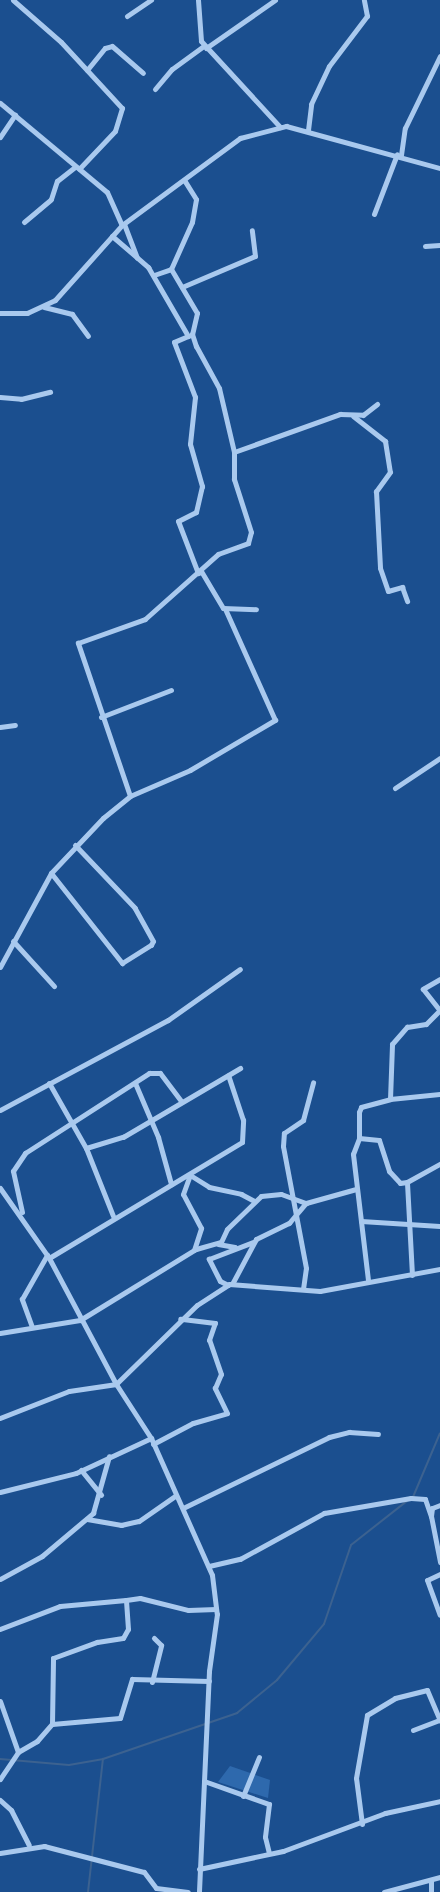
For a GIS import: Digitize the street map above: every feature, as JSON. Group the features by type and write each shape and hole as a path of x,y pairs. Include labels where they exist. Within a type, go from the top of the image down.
{"street":[{"path":"13,0 117,101 123,115 115,131 77,168 57,181 51,199 24,222"},
{"path":"127,16 151,0"},
{"path":"198,0 205,47 280,127"},
{"path":"155,89 205,47 275,0"},
{"path":"308,130 311,104 329,66 367,16 364,0"},
{"path":"87,70 105,48 112,46 142,73"},
{"path":"374,214 399,155 405,128 440,56"},
{"path":"0,103 107,192 138,260"},
{"path":"0,137 15,115"},
{"path":"0,313 27,313 44,307 71,285 123,224 240,138 280,127 308,130 440,168"},
{"path":"154,275 171,269 196,206 184,180"},
{"path":"182,287 255,256 252,230"},
{"path":"0,967 51,873 75,845 130,796 190,770 275,720 225,609 214,600 178,521 196,512 202,486 190,444 196,397 174,342 188,336 154,275 112,236"},
{"path":"425,246 440,245"},
{"path":"130,796 100,717 78,643 145,619 223,551 248,543 251,532 234,479 234,452 219,388 196,346 192,334 197,314 171,269"},
{"path":"44,307 72,314 88,336"},
{"path":"0,397 20,399 50,392"},
{"path":"234,452 328,418 363,415 377,404"},
{"path":"352,416 385,441 390,472 376,491 380,568 388,591 402,588 407,601"},
{"path":"225,609 256,608"},
{"path":"100,717 171,690"},
{"path":"0,726 15,725"},
{"path":"395,788 440,758"},
{"path":"51,873 122,962 151,945 153,941 135,908 75,845"},
{"path":"14,941 54,986"},
{"path":"0,1110 168,1020 240,969"},
{"path":"390,1099 392,1044 407,1027 426,1024 440,1011 424,990 440,978"},
{"path":"86,1148 123,1137 181,1101 240,1068"},
{"path":"22,1214 13,1171 16,1160 74,1123 100,1101 157,1071 181,1101"},
{"path":"32,1327 22,1299 48,1257 113,1216 190,1175 245,1136 228,1076"},
{"path":"135,1082 152,1120 171,1184"},
{"path":"303,1289 306,1268 291,1197 284,1133 303,1120 313,1082"},
{"path":"49,1083 74,1123 113,1216"},
{"path":"368,1280 353,1154 359,1138 361,1107 390,1099 440,1094"},
{"path":"359,1138 379,1140 389,1170 400,1183 406,1182 440,1164"},
{"path":"190,1175 210,1187 254,1201"},
{"path":"190,1175 183,1194 201,1228 194,1250"},
{"path":"406,1182 412,1275"},
{"path":"0,1188 22,1214 48,1257 80,1320 116,1384 151,1438 175,1496 183,1508 209,1566 216,1609 209,1681 199,1892"},
{"path":"356,1189 306,1203 296,1215 254,1242 209,1258 220,1282 320,1291 368,1280 412,1275 440,1269"},
{"path":"218,1244 254,1201 272,1194 291,1197 306,1203"},
{"path":"361,1221 440,1226"},
{"path":"0,1418 69,1391 116,1384 180,1319 230,1284 247,1263 254,1242"},
{"path":"0,1333 80,1320 194,1250 218,1244 238,1247"},
{"path":"153,1444 193,1423 227,1413 215,1388 220,1374 209,1340 215,1323 180,1319"},
{"path":"183,1508 329,1437 349,1432 378,1434"},
{"path":"0,1492 81,1470 151,1438"},
{"path":"0,1579 42,1556 87,1519 101,1495 109,1456"},
{"path":"81,1470 101,1495"},
{"path":"87,1519 110,1524 139,1521 175,1496"},
{"path":"209,1566 240,1559 324,1513 411,1498 425,1499 431,1516 440,1562"},
{"path":"431,1516 432,1508 440,1504"},
{"path":"440,1574 427,1580 440,1615"},
{"path":"0,1629 60,1606 140,1598 188,1610 216,1609"},
{"path":"0,1779 18,1752 37,1741 52,1724 53,1658 97,1642 123,1638 128,1629 126,1600"},
{"path":"152,1682 161,1645 154,1638"},
{"path":"52,1724 120,1718 128,1681 209,1681"},
{"path":"362,1824 356,1778 367,1715 395,1698 427,1690 439,1720 413,1730"},
{"path":"0,1701 18,1752"},
{"path":"243,1796 259,1757"},
{"path":"204,1781 270,1806 265,1837 269,1854"},
{"path":"0,1800 11,1810 29,1845"},
{"path":"199,1869 269,1854 362,1824 385,1813 440,1801"},
{"path":"0,1853 29,1845 90,1857 144,1872 156,1888 188,1892"},
{"path":"384,1892 440,1877"},
{"path":"431,1880 431,1892"}],"shaded area":[{"path":"230,1766 270,1780 268,1798 218,1782"}],"waterway":[{"path":"413,1497 440,1433"},
{"path":"0,1759 69,1765 103,1759 237,1713 277,1680 324,1624 351,1545 407,1501"},
{"path":"88,1892 103,1759"}]}
